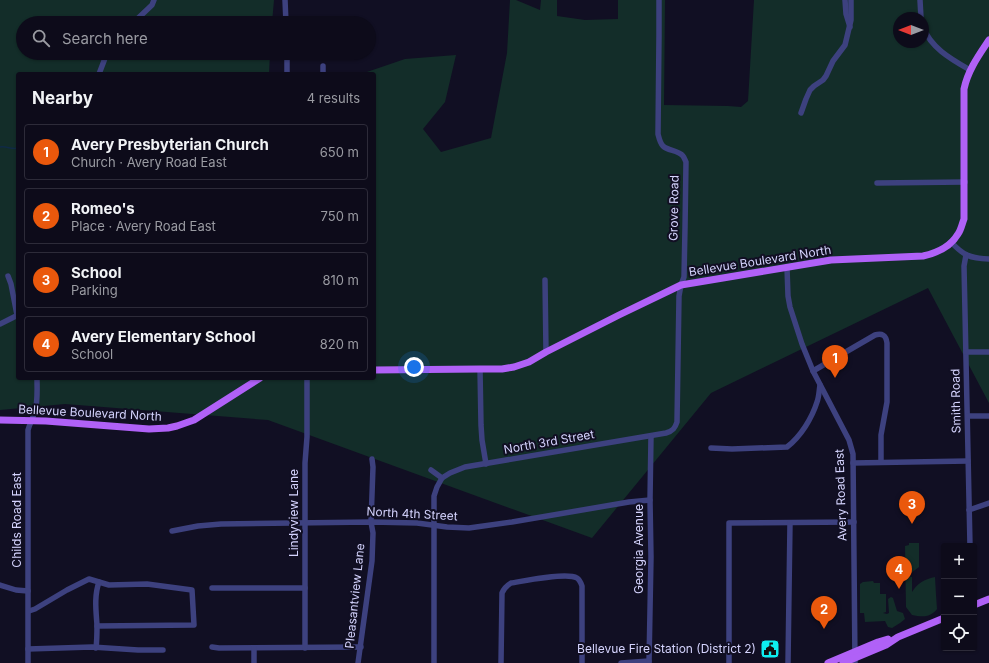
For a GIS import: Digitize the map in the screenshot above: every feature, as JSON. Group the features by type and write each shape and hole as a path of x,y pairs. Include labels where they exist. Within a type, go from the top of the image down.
{"main road":[{"name":"Bellevue Boulevard North","path":"376,370 502,369 514,367 529,362 619,315 681,286 831,260 924,256 938,251 951,242 958,234 964,219 964,89 970,70 989,40"},
{"name":"Bellevue Boulevard North","path":"0,420 31,420 148,429 168,428 194,420 257,380"},
{"path":"977,604 989,599"},
{"path":"843,663 898,637 941,619"},
{"path":"828,663 855,658"}],"street":[{"path":"140,16 152,5 154,0"},
{"path":"285,0 286,16"},
{"name":"Grove Road","path":"659,0 660,35 658,134 663,145 667,149 683,155 686,162 684,277 679,296 678,422 674,429"},
{"path":"845,0 846,14 850,27"},
{"path":"801,113 810,90 823,80 833,61 845,45 852,15 851,0"},
{"path":"920,0 921,12"},
{"path":"929,37 938,48 952,60 970,70"},
{"path":"100,72 104,60"},
{"path":"287,60 287,72"},
{"path":"323,66 323,72"},
{"path":"877,183 964,182"},
{"path":"951,242 966,255 989,259"},
{"name":"Smith Road","path":"966,255 964,266 970,543"},
{"name":"Avery Road East","path":"787,268 787,286 790,307 802,344 813,371 849,440 853,454 855,658"},
{"path":"8,276 16,306"},
{"path":"546,280 546,352"},
{"path":"0,324 16,316"},
{"path":"813,371 875,335 884,335 887,343 887,402 881,435 881,462"},
{"path":"966,352 989,352"},
{"path":"480,369 480,425 486,464"},
{"name":"Childs Road East","path":"28,663 28,430 37,402 38,380"},
{"name":"Lindyview Lane","path":"305,648 305,463 307,437 307,380"},
{"path":"711,448 732,449 787,447 804,428 811,417 818,401 820,385"},
{"path":"968,416 989,416"},
{"name":"North 3rd Street","path":"442,478 465,467 652,436 671,432 674,429"},
{"name":"Georgia Avenue","path":"649,662 652,436"},
{"name":"Pleasantview Lane","path":"358,663 372,561 372,459"},
{"path":"853,463 968,461"},
{"path":"431,470 442,478 434,496 434,663"},
{"name":"North 4th Street","path":"172,531 198,526 221,524 371,522 417,523 469,528 629,502 650,500"},
{"path":"969,510 989,503"},
{"path":"728,663 729,523 854,522"},
{"path":"788,663 790,523"},
{"path":"501,663 502,593 507,585 511,583 567,575 573,576 580,580 582,586 582,663"},
{"path":"29,611 89,579 109,585 146,584 192,590 194,625 97,626"},
{"path":"96,648 96,596 99,582"},
{"path":"0,585 16,590 28,591"},
{"path":"212,588 305,588"},
{"path":"212,647 361,647"},
{"path":"28,649 96,648 163,650"},
{"path":"254,648 254,663"},
{"path":"621,663 649,662"}],"green space":[{"path":"0,0 274,0 273,16 16,16 16,60 270,60 269,72 16,72 16,380 376,380 376,72 367,72 405,59 456,55 445,102 423,129 441,152 491,138 507,53 510,0 516,0 540,10 541,0 557,0 557,16 585,20 618,19 618,0 665,0 664,105 741,107 748,101 754,0 989,0 989,403 928,288 711,393 592,538 268,420 65,404 0,410"},
{"path":"909,543 919,543 919,567 907,576 912,577 912,592 922,582 935,577 937,609 929,615 912,615 906,607 905,546 909,545"},
{"path":"873,581 874,583 880,583 880,594 886,594 886,612 883,613 889,613 888,599 891,597 893,598 897,611 903,613 905,619 892,628 888,627 885,621 865,622 864,613 860,613 860,584 863,582"}],"waterway":[{"path":"0,147 16,148"}],"place":[{"name":"Avery Presbyterian Church","path":"835,378"},
{"name":"School","path":"912,524"},
{"name":"Avery Elementary School","path":"899,589"},
{"name":"Romeo's","path":"824,629"},
{"name":"Bellevue Fire Station (District 2)","path":"770,649"}]}
